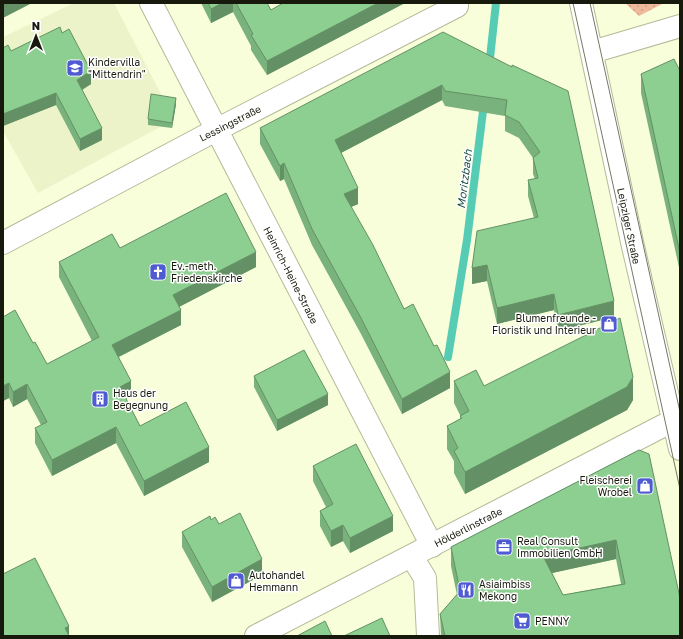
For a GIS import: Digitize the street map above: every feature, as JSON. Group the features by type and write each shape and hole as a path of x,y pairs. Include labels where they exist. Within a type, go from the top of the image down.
{"street":[{"name":"Heinrich-Heine-Straße","path":"151,3 432,546"},
{"name":"Leipziger Straße","path":"581,3 632,242 677,419 680,449"},
{"name":"Lessingstraße","path":"3,243 216,130 458,6"},
{"path":"592,52 678,31"},
{"name":"Hölderlinstraße","path":"256,636 412,557 677,419"},
{"path":"412,557 425,578 428,636"}],"shaded area":[{"name":"Kindervilla \"Mittendrin\"","path":"74,3 114,3 165,102 148,125 160,127 38,193 3,131 3,37"},
{"path":"625,3 664,3 639,16"}],"building":[{"path":"208,3 222,3 211,9"},
{"path":"236,3 267,3 271,10 283,3 378,3 267,61 251,35 253,34"},
{"path":"60,27 62,33 69,29 91,71 77,80 102,128 80,139 56,93 3,114 3,48 8,45 11,51"},
{"path":"443,32 512,67 512,65 568,91 614,301 558,315 554,294 497,308 487,265 472,268 477,231 538,217 528,180 538,178 533,158 540,152 519,122 505,115 507,100 445,91 442,85 335,140 358,188 344,194 373,245 404,309 413,304 434,346 437,345 450,372 402,399 361,318 312,229 284,163 280,166 260,128"},
{"path":"674,59 680,71 680,253 641,74"},
{"path":"151,94 176,98 172,123 148,119"},
{"path":"226,193 256,252 173,295 181,310 112,345 131,381 120,387 140,426 186,402 209,447 144,481 116,427 52,460 35,428 47,422 27,384 13,392 9,383 3,386 3,317 15,310 33,343 35,342 47,364 99,337 59,262 112,234 120,248"},
{"path":"620,318 633,377 627,387 465,472 454,451 458,448 447,426 462,418 460,416 469,411 454,381 476,370 484,386"},
{"path":"304,350 328,394 277,420 254,376"},
{"path":"356,444 393,516 350,538 343,525 331,531 320,511 333,504 313,466"},
{"path":"639,450 649,454 680,598 680,636 445,636 440,614 460,591 451,547","holes":["616,540 625,584 563,595 543,556"]},
{"path":"240,513 262,559 212,587 182,532 210,516 211,520 215,517 219,524"},
{"path":"35,558 69,626 65,628 69,636 3,636 3,574"},
{"path":"382,618 390,636 344,636"},
{"path":"325,621 332,636 297,636"}],"waterway":[{"name":"Moritzbach","path":"489,67 496,3"},
{"name":"Moritzbach","path":"448,357 467,240 484,103"}],"tram line":[{"path":"573,3 680,489"},
{"path":"590,3 680,412"}],"place":[{"name":"Kindervilla \"Mittendrin\"","path":"75,68"},
{"name":"Ev.-meth. Friedenskirche","path":"158,272"},
{"name":"Blumenfreunde - Floristik und Interieur","path":"609,324"},
{"name":"Haus der Begegnung","path":"100,399"},
{"name":"Fleischerei Wrobel","path":"645,486"},
{"name":"Real Consult Immobilien GmbH","path":"504,547"},
{"name":"Autohandel Hemmann","path":"236,581"},
{"name":"Asiaimbiss Mekong","path":"466,590"},
{"name":"PENNY","path":"522,621"}]}
